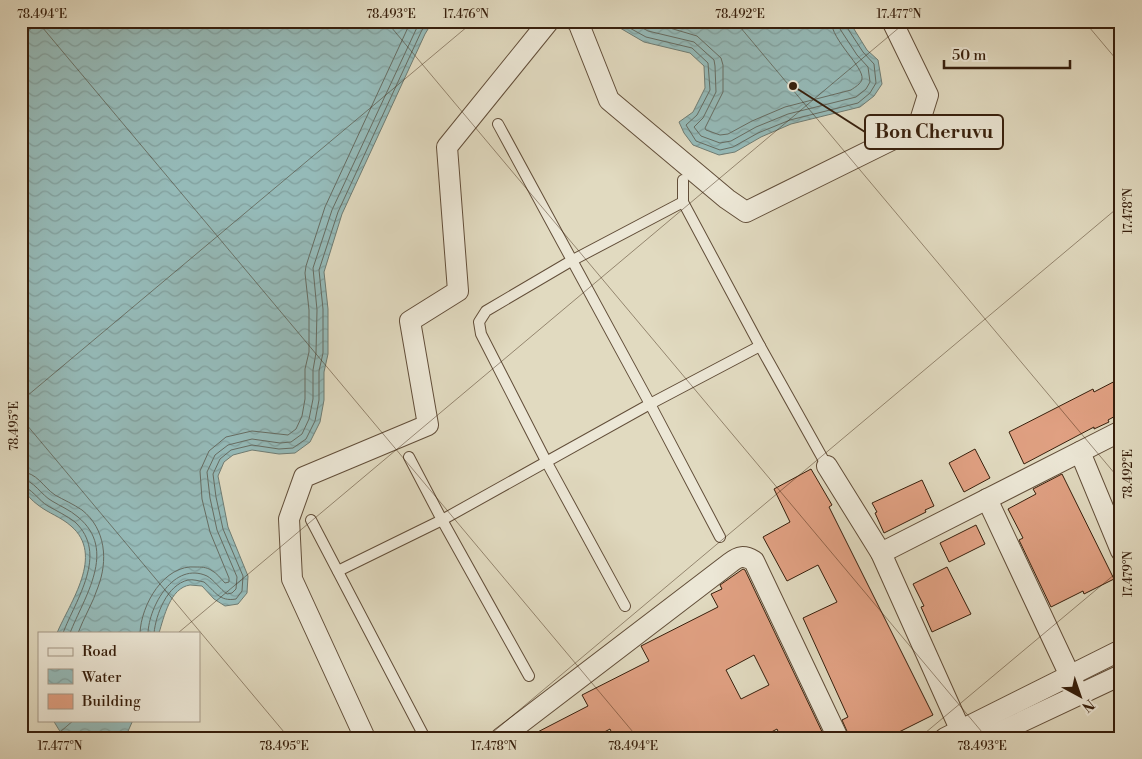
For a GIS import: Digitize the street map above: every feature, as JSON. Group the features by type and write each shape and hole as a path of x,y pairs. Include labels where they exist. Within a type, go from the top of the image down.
{"street":[{"path":"365,738 292,579 289,519 304,477 428,424 410,321 458,291 447,147 549,21"},
{"path":"576,21 609,100 727,199 746,212 918,127 928,95 892,21"},
{"path":"881,553 1121,431"},
{"path":"1080,452 1121,551"},
{"path":"827,466 881,553 956,735 1121,650"},
{"path":"987,499 1079,695"},
{"path":"501,738 738,556 746,556 754,561 838,738"},
{"path":"987,738 1120,678"}],"lane":[{"path":"498,124 720,537"},
{"path":"683,180 683,202 827,466"},
{"path":"625,606 546,461 481,334 479,322 486,311 571,261 683,202"},
{"path":"338,571 442,520 650,404 760,346"},
{"path":"409,457 529,676"},
{"path":"311,520 425,738"}],"water":[{"path":"21,21 433,21 425,34 342,214 324,272 328,309 328,354 324,372 324,400 320,422 310,442 295,453 279,454 252,450 233,455 224,462 218,476 228,527 248,576 247,593 238,604 225,606 214,599 202,586 190,585 183,587 173,597 159,632 57,632 82,579 85,551 81,538 71,526 36,503 21,489"},
{"path":"608,21 849,21 867,50 878,60 882,84 874,96 860,107 791,124 761,137 735,152 719,155 693,145 679,122 693,112 705,88 704,66 690,53 644,42"},
{"path":"54,722 132,722 125,738 64,738"}],"building":[{"path":"1121,378 1121,413 1108,420 1109,422 1094,429 1094,427 1024,464 1009,432 1093,389 1094,392"},
{"path":"975,449 990,478 964,492 949,463"},
{"path":"811,469 832,505 829,507 933,715 887,738 850,738 842,720 848,717 803,618 837,602 818,565 787,581 763,537 790,522 774,489"},
{"path":"1062,474 1114,579 1084,594 1083,591 1051,607 1019,540 1023,538 1008,509 1036,494 1033,489"},
{"path":"922,480 934,506 884,533 872,503"},
{"path":"976,525 985,544 949,562 940,543"},
{"path":"947,567 971,614 932,632 921,607 924,606 913,584"},
{"path":"743,569 745,570 825,738 781,738 777,729 760,738 614,738 610,729 593,738 526,738 588,706 582,695 649,661 641,646 718,607 711,594 722,589 720,585","holes":["754,655 769,685 741,699 726,670"]}],"place":[{"name":"Bon Cheruvu","path":"793,86"}]}
